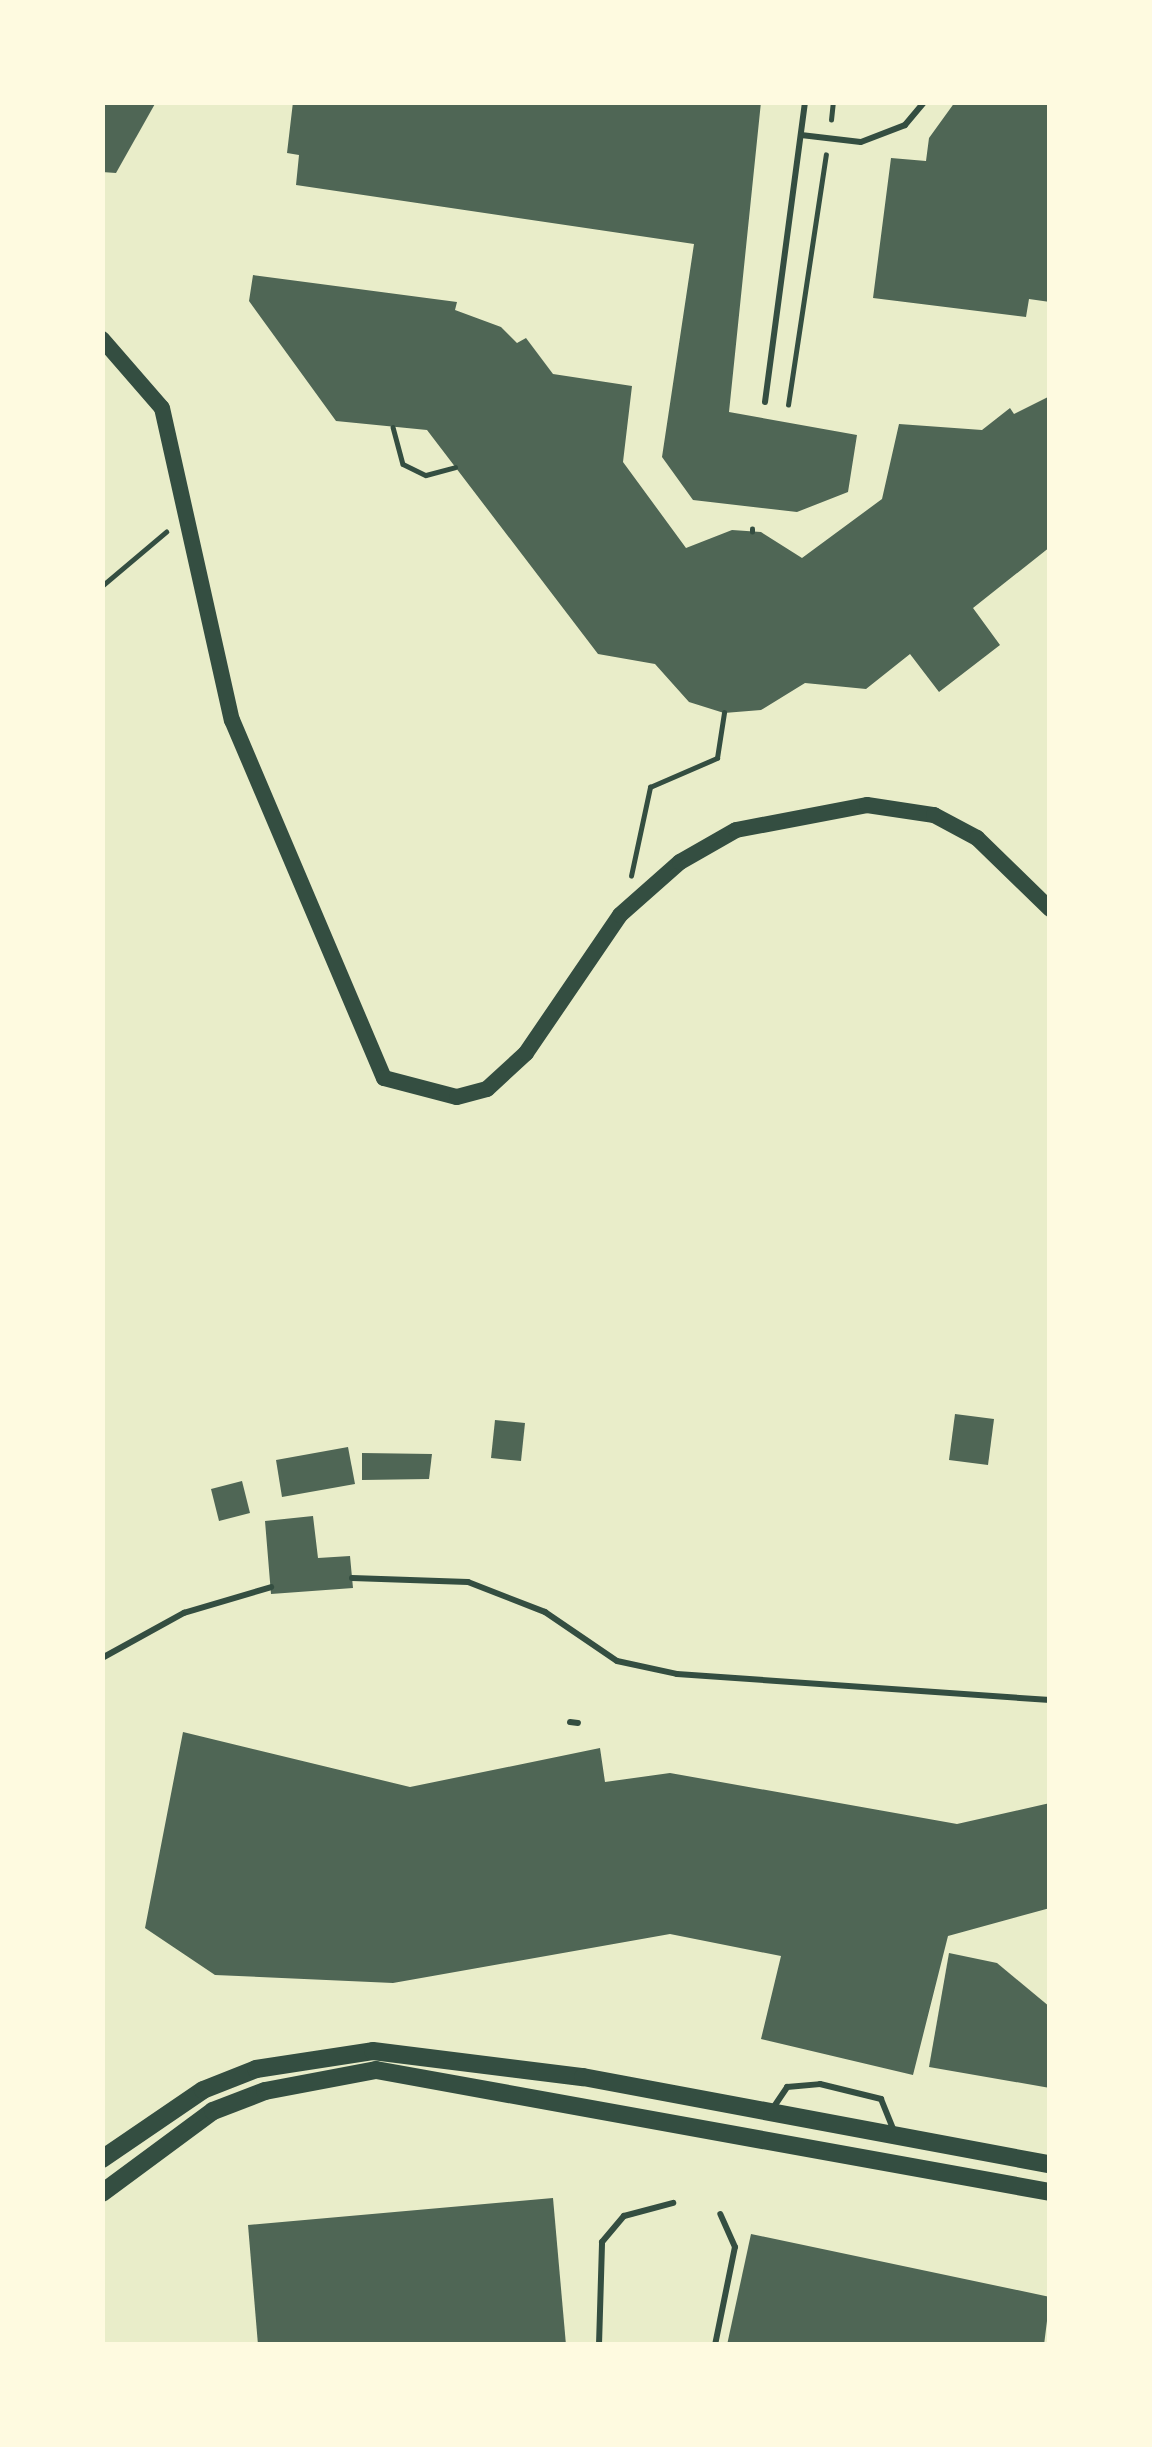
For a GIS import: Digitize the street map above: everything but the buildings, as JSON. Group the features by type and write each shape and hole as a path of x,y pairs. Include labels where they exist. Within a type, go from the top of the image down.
{"main road":[{"path":"102,2159 203,2090 256,2069 373,2051 583,2077 1050,2164"},
{"path":"102,2193 213,2111 265,2091 376,2069 579,2102 1050,2192"},
{"path":"579,2102 583,2077"}],"street":[{"path":"102,339 161,408 232,720 384,1078 457,1097 487,1089 526,1052 620,915 680,862 736,830 867,806 934,815 977,838 1050,909"}],"lane":[{"path":"765,402 806,102"},
{"path":"801,135 884,134 924,102"},
{"path":"352,1578 468,1582 545,1612 617,1661 677,1674 1050,1700"},
{"path":"102,1658 184,1613 271,1587"},
{"path":"256,2069 265,2091"},
{"path":"770,2114 787,2087 844,2088 880,2099 891,2113 892,2137"},
{"path":"203,2090 213,2111"},
{"path":"599,2345 602,2242 624,2216 673,2203"},
{"path":"716,2345 735,2247 720,2214"}],"path":[{"path":"788,405 833,102"},
{"path":"393,427 403,464 426,475 455,467"},
{"path":"102,586 182,523"},
{"path":"629,885 650,787 717,758 724,713"}]}
